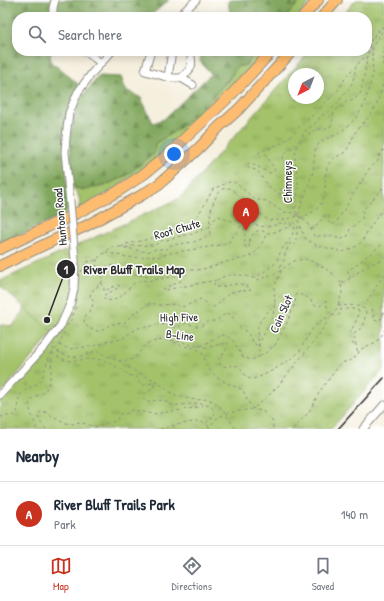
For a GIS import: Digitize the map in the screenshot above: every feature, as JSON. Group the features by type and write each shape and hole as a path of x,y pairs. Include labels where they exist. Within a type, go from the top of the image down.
{"highway":[{"path":"307,12 318,0"},
{"path":"326,12 337,0"},
{"path":"0,249 96,204 144,174 165,157 232,95 267,56"},
{"path":"0,266 86,226 159,184 239,109 287,56"}],"street":[{"path":"52,12 52,8 55,0"},
{"path":"183,12 196,0"},
{"path":"92,56 101,63"},
{"name":"Huntoon Road","path":"0,395 46,345 61,325 71,302 74,289 75,260 65,152 67,124 69,113 78,92 107,56"},
{"path":"150,56 145,71 173,78 181,78 193,85"},
{"path":"168,77 171,56"},
{"path":"181,78 192,66 191,56"},
{"path":"363,429 384,405"}],"path":[{"name":"Chimneys","path":"372,39 380,27 384,28"},
{"path":"298,216 313,172 315,151 319,143 338,134 347,127 356,118 364,105 373,74 373,46 381,33 384,31"},
{"path":"384,45 382,61 384,68"},
{"path":"282,194 277,193 266,183 257,170 250,170 247,166 248,163 269,173 273,172 275,169 266,154 259,156 259,152 288,139 339,89 348,75 360,61 367,56"},
{"name":"Chimneys","path":"298,216 295,211 298,196 298,181 295,159 298,144 311,132 329,128 332,124 333,114 337,109 341,108 346,102 354,100 360,94 368,56"},
{"path":"295,210 280,190 282,189 285,192 290,193 292,190 291,179 283,157 286,152 296,145 307,129 315,124 321,116 331,110 349,89 353,81 356,66 358,64"},
{"path":"384,79 378,102 373,112 354,134 352,142 344,152 330,161 326,170 324,195 320,204 310,214 298,220 306,239 316,245 343,252 357,246 363,241 365,235 380,211 384,209"},
{"path":"311,229 315,228 325,215 329,216 329,222 332,225 336,223 359,185 362,183 363,178 369,169 378,161 380,154 384,150"},
{"name":"Chimneys","path":"121,247 126,244 159,236 168,230 180,229 185,224 190,223 195,219 213,189 229,182 234,182 258,200 267,201 283,212 293,213 298,216"},
{"path":"75,274 81,273 86,262 97,259 112,247 121,247 147,252 156,249 167,249 171,246 194,242 204,238 210,233 209,224 212,207 216,196 222,189 230,188 268,220 293,218 298,216 302,218 311,229 314,236 329,236 342,239 348,236 350,229 362,219 363,210 384,187"},
{"name":"Root Chute","path":"126,248 131,246 155,245 161,241 193,234 207,229 209,224 218,216 223,217 228,221 239,220 244,216 249,218 258,226 271,226 289,222 292,225"},
{"path":"281,271 280,267 290,243 292,242 295,245 297,240 298,227 294,223 293,218"},
{"path":"105,252 137,258 146,256 151,258 154,256 157,257 171,253 222,245 229,242 241,226 244,228 246,233 244,240 245,246 249,248 249,240 251,236 258,230 262,230 267,233 282,231 294,223"},
{"path":"255,279 265,273 279,258 281,250 288,242 295,228 292,225"},
{"path":"100,270 106,266 112,266 147,277 152,273 168,270 173,272 178,269 185,268 192,270 212,267 243,259 252,255 261,246 267,233"},
{"path":"351,278 348,271 384,243"},
{"path":"341,283 351,278 360,270 380,260 384,256"},
{"path":"97,259 96,265 100,270 103,281 91,292 90,296 94,302 90,311 85,316 84,322 88,328 97,331 102,330 110,324 124,323 132,315 150,304 154,303 162,306 171,304 180,307 186,306 200,299 210,308 220,304 228,294 233,291 251,290 247,286 239,284 215,288 214,283 219,279"},
{"path":"209,428 217,418 226,414 253,408 262,401 283,380 315,340 338,306 342,293 341,283 331,272 316,263 305,259 294,261 281,271 274,287 275,303 270,322 259,341 259,357"},
{"path":"100,283 104,286 104,291 118,285 120,286 103,296 105,300 110,301 118,298 135,283 143,280 147,281 177,276 182,278 181,281 163,289 165,290 219,279 226,276 241,275 258,280 281,271"},
{"path":"384,274 367,302 372,306 374,320 378,322 384,312"},
{"name":"Coin Slot","path":"259,357 275,345 286,325 295,303 296,294 308,297 314,305 320,306 326,301 328,311 331,316"},
{"path":"259,347 257,339 258,326 275,303"},
{"path":"338,306 355,306 362,307 366,310 366,316 363,323 360,329 354,334 358,354"},
{"path":"198,346 202,348 212,347 223,343 228,343 228,347 218,360 221,366 224,367 233,365 239,367 247,378 257,378 280,367 299,352 312,330 321,320 331,316 337,316 340,314 341,309 354,309 359,311 350,333 353,344 356,347"},
{"name":"High Five","path":"59,345 70,349 98,346 107,340 122,339 141,327 160,324 180,327 186,323 201,326 209,321 215,321 228,313 232,315 240,328 251,337 252,342 259,347"},
{"path":"293,429 309,412 320,391 341,363 352,360 361,349 376,342 381,337 384,330"},
{"name":"B-Line","path":"119,360 124,361 137,356 145,345 149,343 162,341 182,342 198,346 208,343 218,336 226,335 233,341 243,357 251,360 259,357"},
{"path":"173,342 182,346 190,346 200,350 211,372 226,382 243,390 253,408 262,411 272,420 274,423 272,429"},
{"path":"0,417 14,415 18,410 19,396 42,379 50,356 55,350 61,354 77,358 88,355 96,350 119,360 125,366 153,379 176,396 196,400 207,399 213,402 222,409 236,429"},
{"path":"52,353 67,361 87,358 103,360 122,369 128,375 136,377 141,385 152,383 154,385 153,389 144,396 144,400 148,402 159,400 174,405 192,403 204,404 215,410 214,416 206,423"},
{"path":"36,429 36,425 30,410 30,401 43,393 48,386 52,353"},
{"path":"46,429 38,417 39,413 43,411 66,423 73,424 79,422 96,427 112,423 117,420 120,414 127,414 133,410 153,414 188,410 203,406 204,404"},
{"path":"160,429 181,423 200,422 206,423 211,429"}],"green space":[{"path":"0,0 169,0 155,12 12,12 12,56 50,56 51,63 60,68 80,86 66,117 67,210 63,216 0,243"},
{"path":"301,0 312,0 301,12 290,12"},
{"path":"301,0 290,12 230,12 228,1"},
{"path":"356,0 384,0 384,369 331,429 0,429 0,398 57,336 0,286 0,281 180,198 288,76 288,104 324,104 324,68 295,68 306,56 372,56 372,12 345,12"},
{"path":"201,56 253,56 246,65 237,67 225,84 189,120 155,144 155,153 127,175 104,186 84,190 73,187 70,141 74,116 78,101 99,76 121,77 126,90 141,98 153,123 164,119 211,74 200,61"},
{"path":"253,56 262,56 223,99 179,141 110,192 78,209 78,195 73,187 84,190 104,186 127,175 155,144 181,127 228,81 237,67 246,65"},
{"path":"26,307 56,329 0,394 0,325 13,326"}],"railway":[{"path":"338,429 384,378"}],"place":[{"name":"River Bluff Trails Park","path":"246,231"},
{"name":"River Bluff Trails Map","path":"47,320"}]}
